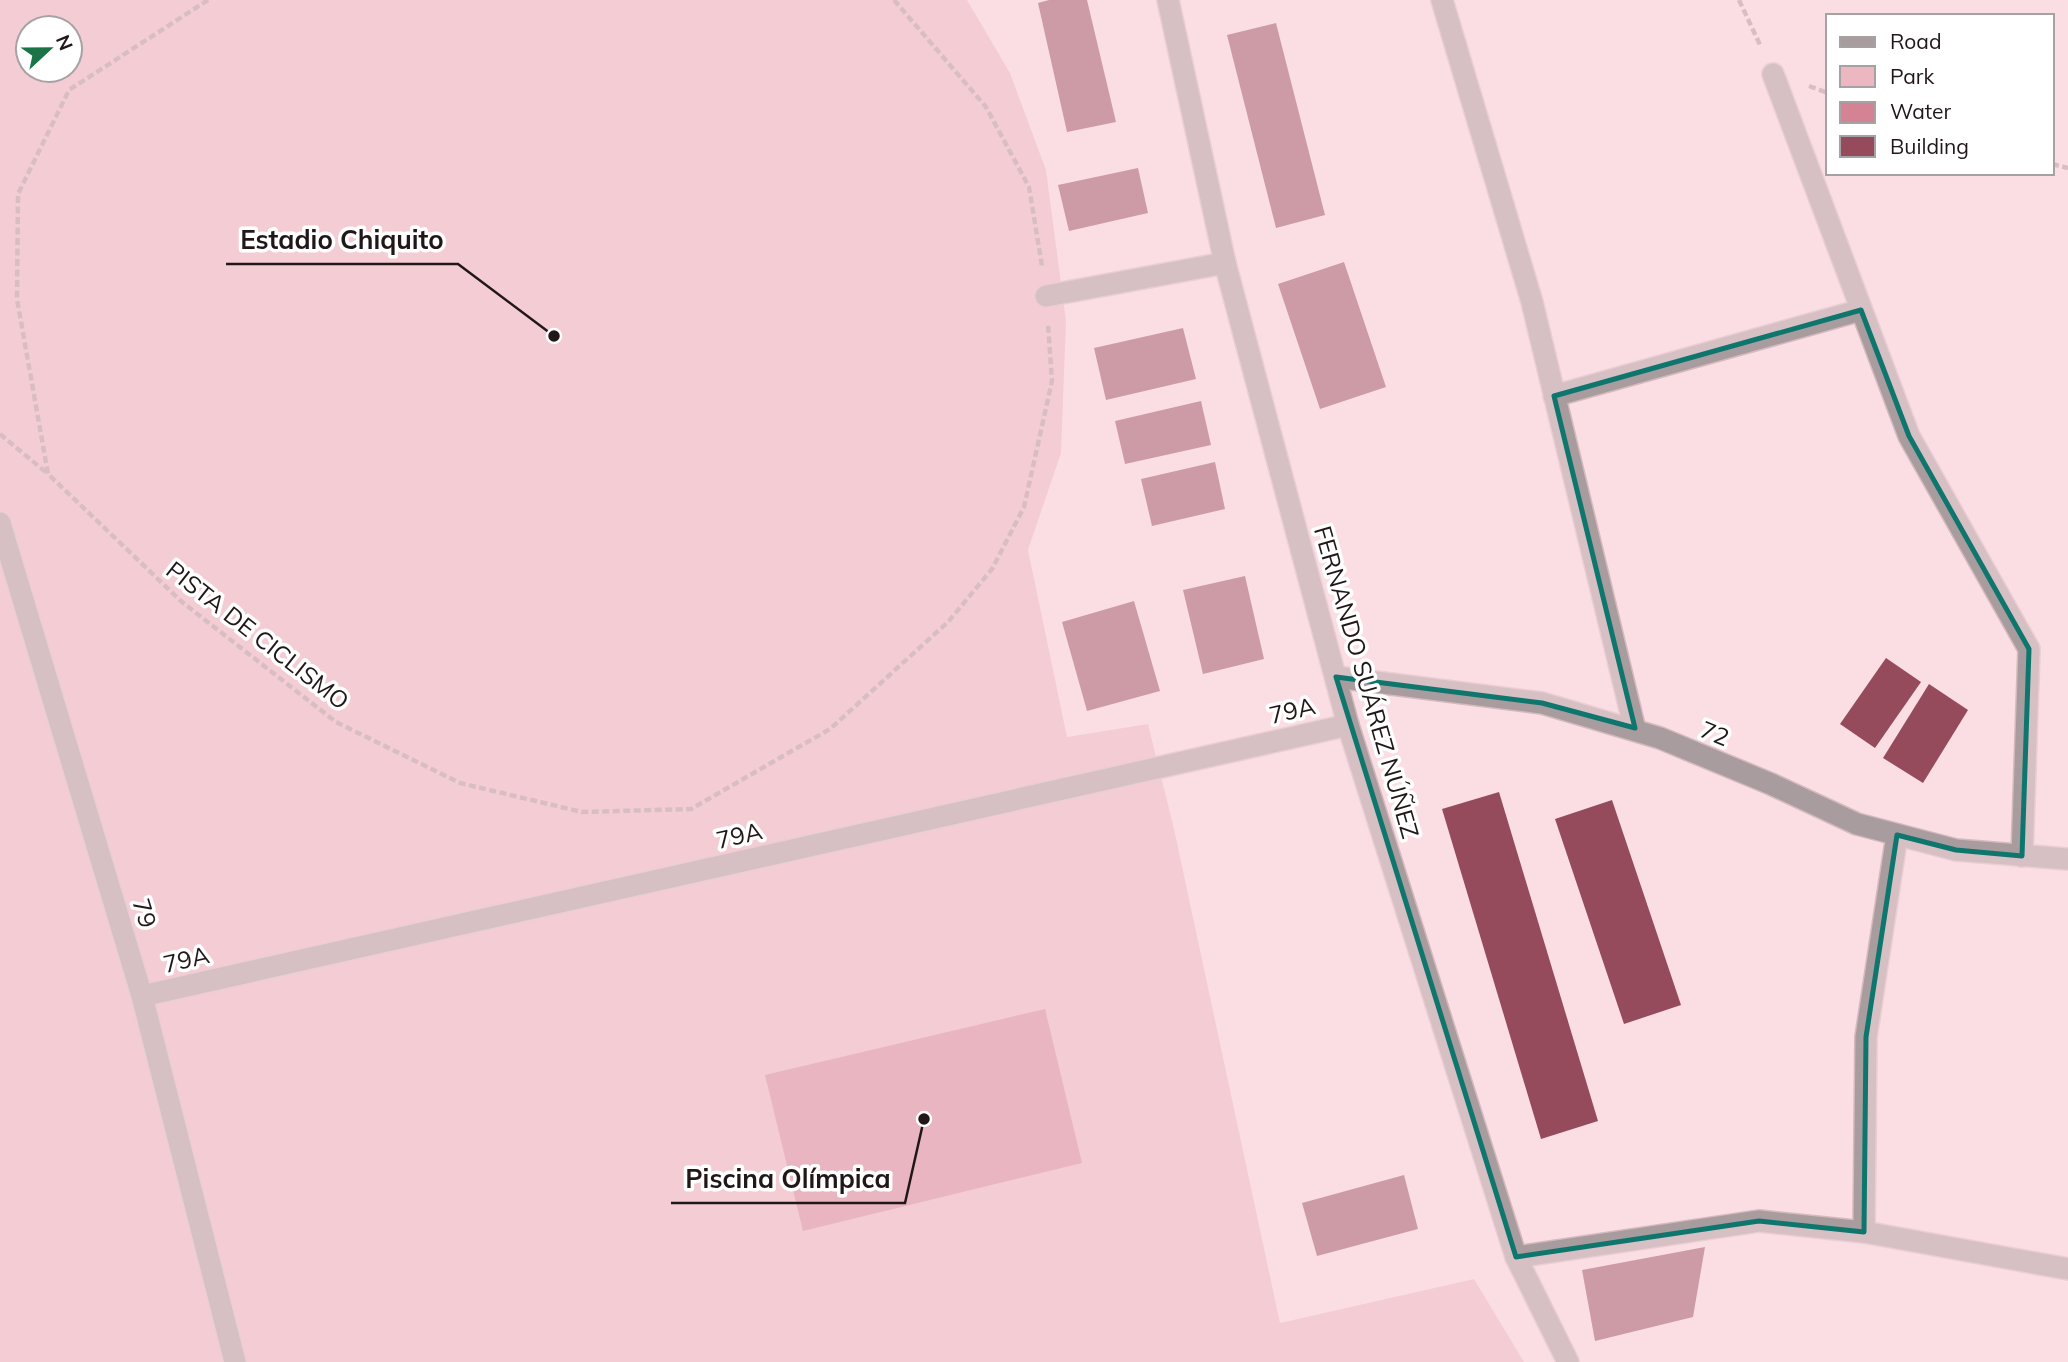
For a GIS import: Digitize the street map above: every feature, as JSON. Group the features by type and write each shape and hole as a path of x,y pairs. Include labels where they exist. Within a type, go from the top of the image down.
{"street":[{"name":"FERNANDO SUÁREZ NÚÑEZ","path":"1168,0 1224,263 1348,725 1516,1257 1568,1362"},
{"path":"1443,0 1532,302 1635,730"},
{"path":"1773,74 1909,436 2029,649 2022,856"},
{"path":"1046,296 1224,263"},
{"path":"1554,396 1861,310"},
{"name":"79","path":"0,523 142,996 235,1362"},
{"name":"72","path":"1336,677 1542,704 1635,730 1771,783 1857,824 1956,850 2068,859"},
{"name":"79A","path":"142,996 1348,725"},
{"path":"1864,1231 1866,1037 1897,835"},
{"path":"1516,1257 1759,1221 1864,1231 2068,1269"}],"path":[{"path":"48,474 17,299 18,194 69,90 208,0"},
{"name":"PISTA DE CICLISMO","path":"0,434 48,474 181,602 336,722 460,783 582,812 691,809 830,729 948,622 992,569 1024,506 1052,381 1046,296 1029,187 986,107 894,0"}],"highlighted area":[{"path":"1861,310 1909,436 2029,649 2022,856 1956,850 1897,835 1866,1037 1864,1232 1759,1221 1516,1257 1336,677 1542,703 1635,728 1554,396"}],"green space":[{"path":"0,0 967,0 1010,73 1046,170 1066,321 1061,453 1028,550 1067,737 1148,724 1174,829 1280,1323 1474,1279 1524,1362 0,1362"}],"water":[{"path":"1045,1009 1082,1163 803,1231 765,1075"}],"building":[{"path":"1049,0 1087,0 1116,122 1067,132 1038,3"},
{"path":"1276,23 1325,215 1276,228 1227,35"},
{"path":"1138,168 1148,213 1069,231 1058,185"},
{"path":"1344,262 1386,387 1320,409 1278,284"},
{"path":"1183,328 1196,379 1106,400 1094,348"},
{"path":"1201,401 1211,445 1125,464 1115,421"},
{"path":"1215,462 1225,509 1152,526 1141,479"},
{"path":"1245,576 1264,659 1203,674 1183,590"},
{"path":"1134,601 1160,691 1087,711 1062,622"},
{"path":"1886,658 1921,682 1875,748 1840,724"},
{"path":"1929,684 1968,710 1923,783 1883,758"},
{"path":"1499,792 1598,1121 1541,1139 1442,809"},
{"path":"1612,800 1681,1005 1624,1024 1555,819"},
{"path":"1404,1175 1418,1229 1317,1256 1302,1203"},
{"path":"1705,1247 1693,1317 1595,1341 1582,1270"}],"place":[{"name":"Estadio Chiquito","path":"554,336"},
{"name":"Piscina Olímpica","path":"924,1119"}]}
